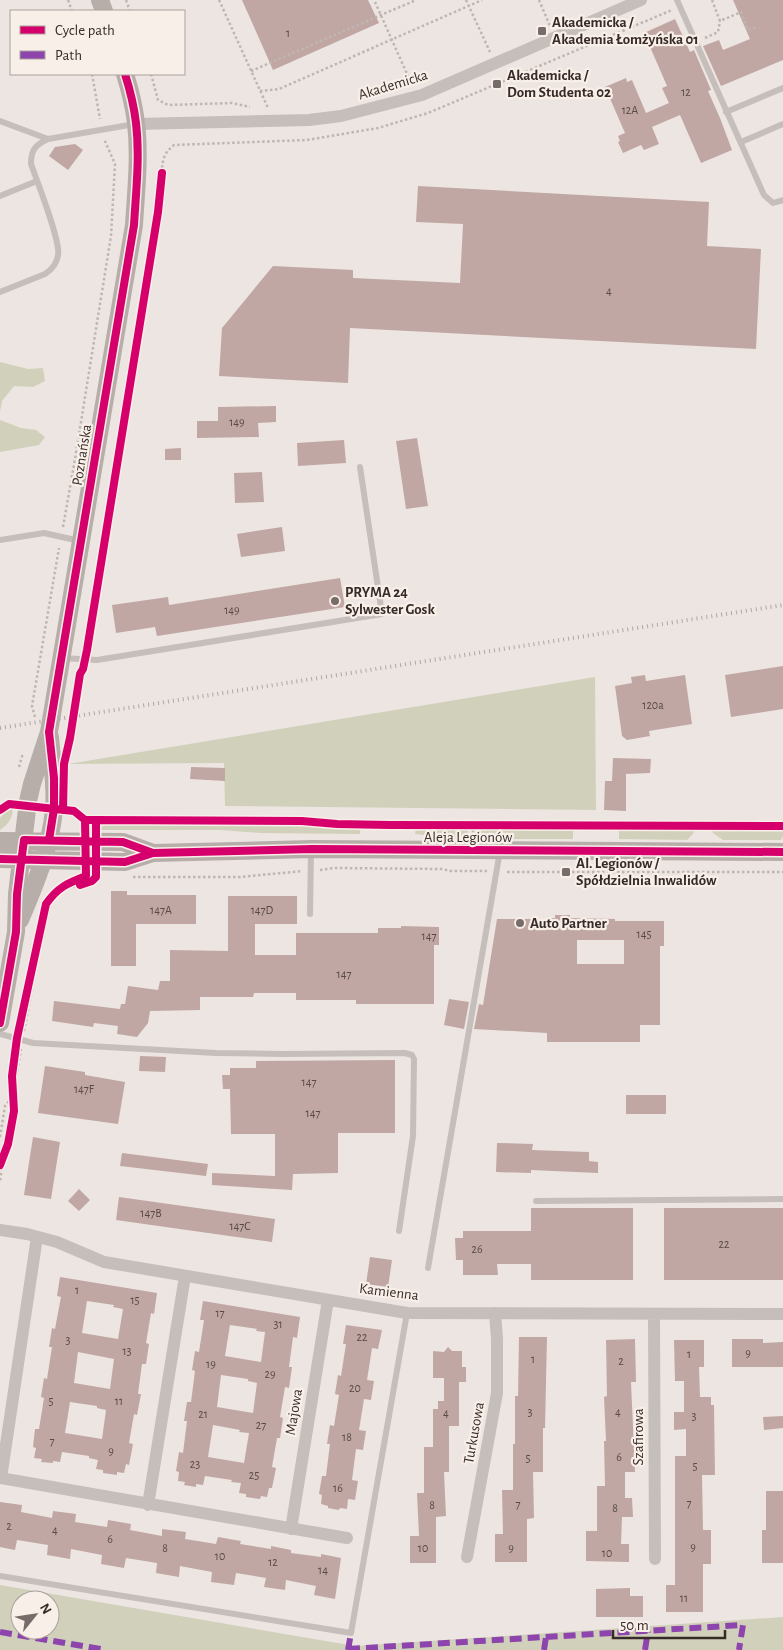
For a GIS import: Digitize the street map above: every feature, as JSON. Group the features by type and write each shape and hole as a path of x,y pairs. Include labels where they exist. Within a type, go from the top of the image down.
{"main road":[{"name":"Poznańska","path":"16,932 17,894 28,801 49,732 134,225 138,163 136,124 132,97 125,75"},
{"name":"Poznańska","path":"16,932 44,859 49,840 54,801 54,778 49,732"},
{"name":"Aleja Legionów","path":"0,841 123,842 153,853"},
{"name":"Aleja Legionów","path":"0,858 126,862 153,853 312,849 783,852"},
{"path":"1,1012 16,932"}],"street":[{"name":"Akademicka","path":"136,124 308,120 341,116 378,107 422,95 641,0"},
{"name":"Kamienna","path":"0,1230 37,1236 57,1242 104,1262 407,1313 783,1314"},
{"path":"37,1236 0,1478 347,1538"},
{"path":"148,1504 185,1276"},
{"name":"Majowa","path":"291,1529 328,1300"},
{"name":"Turkusowa","path":"467,1557 498,1393 495,1313"},
{"name":"Szafirowa","path":"654,1314 655,1559"}],"lane":[{"path":"677,0 764,195 773,203 783,200"},
{"path":"726,112 783,88"},
{"path":"0,121 48,139"},
{"path":"0,292 45,274 51,270 58,255 56,238 31,164 31,154 40,142 102,128 136,124"},
{"path":"741,142 783,124"},
{"path":"0,196 37,181"},
{"path":"60,658 98,660 382,614 360,467"},
{"path":"0,540 44,533 81,541"},
{"path":"310,914 312,849"},
{"path":"428,1268 500,851"},
{"path":"0,1034 33,1043 216,1053 405,1053 412,1055 414,1059 413,1136 399,1231"},
{"path":"536,1201 783,1199"},
{"path":"0,1576 351,1632 407,1313"}],"path":[{"path":"219,0 268,108 262,109"},
{"path":"251,71 416,0"},
{"path":"466,0 490,54"},
{"path":"260,91 280,89 482,0"},
{"path":"539,0 551,28"},
{"path":"702,39 718,32 720,20 712,0"},
{"path":"375,2 412,86 417,84"},
{"path":"720,20 741,12 748,30 757,27"},
{"path":"34,722 33,698 75,459 113,214 115,164 104,138 92,75"},
{"path":"152,75 158,100 168,105 232,103 255,109"},
{"path":"18,769 24,753"},
{"path":"14,1111 12,1076 46,904 53,893 59,888 86,876 86,862"},
{"path":"124,877 241,877 334,868 442,869 451,871 497,872 783,872"},
{"path":"53,893 92,881 96,877"},
{"path":"0,1137 5,1106 14,1096"},
{"path":"1,1163 8,1144"},
{"path":"0,1153 0,1181"}],"green space":[{"path":"0,362 28,369 43,368 45,381 33,387 14,386 2,401 0,412"},
{"path":"0,420 21,428 36,430 45,437 39,445 0,452"},
{"path":"595,677 596,810 225,806 224,763 68,764"},
{"path":"9,808 13,809 11,819 0,830 0,818"},
{"path":"104,824 302,824 357,827 360,830 360,834 260,833 221,830 100,830"},
{"path":"416,828 468,828 468,839 415,834"},
{"path":"480,828 573,828 573,839 477,839 477,833"},
{"path":"695,828 693,834 687,840 619,839 619,829"},
{"path":"712,828 783,829 783,836 781,840 723,840 713,833"},
{"path":"0,1585 29,1590 10,1590 10,1640 60,1640 60,1595 355,1646 783,1617 783,1650 0,1650"}],"building":[{"path":"242,0 368,0 379,23 273,70"},
{"path":"733,0 783,0 783,60 721,86 703,46 719,40 723,50 750,39"},
{"path":"675,19 690,52 694,50 711,90 708,91 732,150 701,163 680,115 652,127 659,144 644,150 641,145 623,153 618,142 620,141 618,136 625,133 605,87 626,78 627,82 632,80 646,113 669,103 662,88 667,86 644,33"},
{"path":"75,144 83,150 68,170 49,156 55,147"},
{"path":"418,186 709,202 707,246 761,249 756,349 350,328 348,383 219,376 222,328 273,266 353,270 353,278 460,283 463,224 416,222"},
{"path":"276,406 276,422 258,423 259,437 197,438 197,421 218,421 218,407"},
{"path":"417,438 428,506 406,509 396,441"},
{"path":"344,440 346,463 298,466 297,443"},
{"path":"181,448 181,460 165,460 165,449"},
{"path":"262,472 264,502 235,503 234,473"},
{"path":"282,527 285,551 241,557 237,534"},
{"path":"340,578 345,607 157,636 155,627 116,633 112,605 168,597 169,605"},
{"path":"783,666 783,709 731,717 725,675"},
{"path":"645,675 646,681 685,675 692,724 649,731 650,736 627,740 622,736 615,686 632,683 631,677"},
{"path":"613,758 651,759 650,773 626,774 626,811 604,810 605,781 612,781"},
{"path":"191,767 225,768 225,781 190,779"},
{"path":"111,891 127,891 127,895 196,895 196,924 136,924 136,966 111,966"},
{"path":"228,896 297,896 297,924 255,924 255,955 296,955 296,933 378,933 378,928 401,928 401,926 439,927 439,945 434,945 434,1004 356,1004 356,1000 296,1000 296,993 254,993 253,997 200,997 200,1010 150,1011 148,1023 137,1037 117,1034 118,1026 94,1023 93,1027 52,1021 54,1001 120,1009 121,1004 125,1004 128,986 158,990 160,981 170,981 170,950 228,951"},
{"path":"555,915 570,915 570,918 615,919 615,921 664,921 664,946 660,946 660,1025 640,1025 640,1042 547,1042 547,1033 474,1029 479,1004 483,1005 497,919 555,918","holes":["577,940 624,940 624,964 577,964"]},
{"path":"449,999 469,1002 464,1029 444,1025"},
{"path":"140,1056 166,1057 165,1072 139,1071"},
{"path":"395,1060 395,1133 338,1133 338,1173 293,1174 292,1190 212,1185 212,1173 275,1176 275,1134 231,1134 230,1089 223,1089 222,1075 230,1075 230,1068 256,1068 256,1061"},
{"path":"45,1066 85,1072 85,1075 125,1082 118,1124 38,1113"},
{"path":"626,1095 666,1095 666,1114 626,1114"},
{"path":"33,1137 60,1142 51,1199 24,1195"},
{"path":"497,1143 533,1144 532,1150 589,1152 589,1161 598,1162 598,1173 531,1170 531,1173 496,1172"},
{"path":"122,1153 208,1164 206,1176 120,1166"},
{"path":"79,1189 90,1200 79,1211 68,1201"},
{"path":"119,1197 275,1219 272,1242 116,1220"},
{"path":"531,1208 633,1208 633,1280 531,1280 531,1264 497,1264 498,1275 463,1275 463,1260 456,1260 455,1238 463,1238 463,1231 531,1231"},
{"path":"664,1208 783,1208 783,1280 664,1280"},
{"path":"370,1257 392,1260 388,1287 366,1284"},
{"path":"60,1277 157,1293 154,1314 151,1313 146,1343 149,1344 146,1364 142,1364 138,1394 141,1394 137,1415 134,1414 129,1443 133,1444 129,1465 126,1464 124,1473 117,1472 117,1475 103,1473 103,1470 96,1469 98,1460 89,1458 89,1456 62,1452 60,1462 53,1461 53,1463 41,1462 42,1459 34,1458 36,1448 33,1447 35,1429 39,1429 44,1398 41,1397 44,1378 47,1379 52,1347 49,1347 52,1328 55,1329 61,1297 57,1296","holes":["87,1301 114,1305 113,1307 123,1309 118,1339 82,1333","78,1352 114,1359 110,1389 74,1383","70,1402 97,1406 97,1408 106,1410 102,1439 65,1433"]},
{"path":"203,1301 300,1317 297,1338 293,1337 289,1367 292,1367 289,1388 285,1387 280,1417 283,1418 280,1438 277,1438 272,1467 276,1468 272,1488 269,1488 267,1497 261,1496 260,1499 246,1497 246,1494 239,1493 241,1483 231,1482 232,1480 205,1476 203,1485 196,1484 196,1487 184,1485 185,1482 178,1481 179,1472 176,1471 179,1452 183,1453 187,1421 184,1421 187,1402 191,1402 195,1371 192,1370 195,1351 199,1352 204,1320 200,1320","holes":["230,1325 265,1332 261,1362 225,1356","221,1375 248,1379 248,1381 257,1383 253,1413 217,1407","213,1425 249,1433 244,1463 208,1457"]},
{"path":"346,1325 382,1330 378,1349 372,1348 367,1380 374,1381 371,1400 364,1399 359,1430 366,1431 363,1450 356,1449 352,1480 358,1481 355,1500 348,1499 347,1509 340,1508 339,1510 328,1508 328,1506 321,1504 322,1495 319,1494 322,1476 326,1476 330,1444 327,1444 330,1425 334,1426 339,1395 335,1394 338,1375 341,1376 346,1344 343,1344"},
{"path":"519,1337 547,1337 543,1472 533,1472 534,1518 527,1519 527,1562 495,1562 495,1534 503,1534 502,1490 513,1490 513,1444 515,1444 515,1396 518,1396"},
{"path":"635,1339 636,1382 631,1382 635,1472 625,1472 625,1498 632,1498 633,1517 622,1517 621,1544 629,1544 629,1562 586,1561 586,1531 597,1531 597,1486 605,1486 604,1441 606,1441 604,1397 607,1396 606,1340"},
{"path":"732,1339 763,1339 763,1343 783,1342 783,1367 732,1367"},
{"path":"674,1340 704,1340 704,1367 699,1367 700,1397 711,1397 711,1405 714,1405 715,1475 702,1475 703,1530 711,1530 711,1564 703,1564 703,1612 666,1612 666,1585 675,1585 675,1456 686,1456 686,1429 674,1430 674,1412 684,1412 684,1381 675,1381"},
{"path":"448,1347 452,1351 462,1351 462,1367 466,1367 466,1382 459,1382 459,1426 449,1426 449,1472 444,1472 446,1516 436,1517 436,1563 410,1563 410,1536 419,1536 417,1493 424,1493 424,1447 433,1447 433,1409 438,1409 438,1401 444,1401 444,1378 433,1378 433,1351 444,1352"},
{"path":"783,1416 783,1428 764,1430 763,1417"},
{"path":"766,1491 783,1491 783,1563 762,1563 762,1530 766,1530"},
{"path":"0,1502 22,1505 21,1512 52,1518 53,1511 76,1514 75,1522 107,1527 108,1520 131,1524 130,1530 162,1536 162,1529 186,1532 185,1539 216,1544 218,1537 241,1541 240,1544 271,1549 271,1546 291,1550 291,1553 321,1557 321,1554 341,1558 335,1599 314,1595 316,1586 286,1580 285,1590 264,1587 266,1578 236,1573 234,1585 211,1582 212,1572 180,1566 179,1577 156,1573 157,1563 126,1558 124,1568 101,1564 102,1555 71,1549 70,1559 47,1555 48,1545 17,1540 15,1550 0,1547"},
{"path":"630,1588 630,1596 643,1596 643,1617 596,1617 596,1589"}],"railway":[{"path":"0,728 783,605"}],"marked path":[{"path":"348,1649 743,1625 739,1650"},
{"path":"645,1650 648,1631"},
{"path":"0,1632 106,1650"},
{"path":"348,1650 351,1633"},
{"path":"544,1650 546,1637"}],"cycle path":[{"path":"49,840 54,809 54,778 49,732 134,225 138,148 133,104 125,75"},
{"path":"63,810 64,764 80,674 87,650 158,212 162,173"},
{"path":"0,810 9,804 74,811 85,820 302,821 390,825 783,826"},
{"path":"0,1165 8,1144 14,1111 12,1076 17,1038 46,904 64,886 86,876 85,820"},
{"path":"80,885 92,881 96,877 96,820"},
{"path":"0,1023 16,932 17,894 24,840 123,842 153,853"},
{"path":"0,859 125,862 153,853 312,849 783,852"}],"place":[{"name":"Akademicka / Akademia Łomżyńska 01","path":"542,31"},
{"name":"Akademicka / Dom Studenta 02","path":"497,84"},
{"name":"PRYMA 24 Sylwester Gosk","path":"335,601"},
{"name":"Al. Legionów / Spółdzielnia Inwalidów","path":"566,872"},
{"name":"Auto Partner","path":"520,923"}]}
